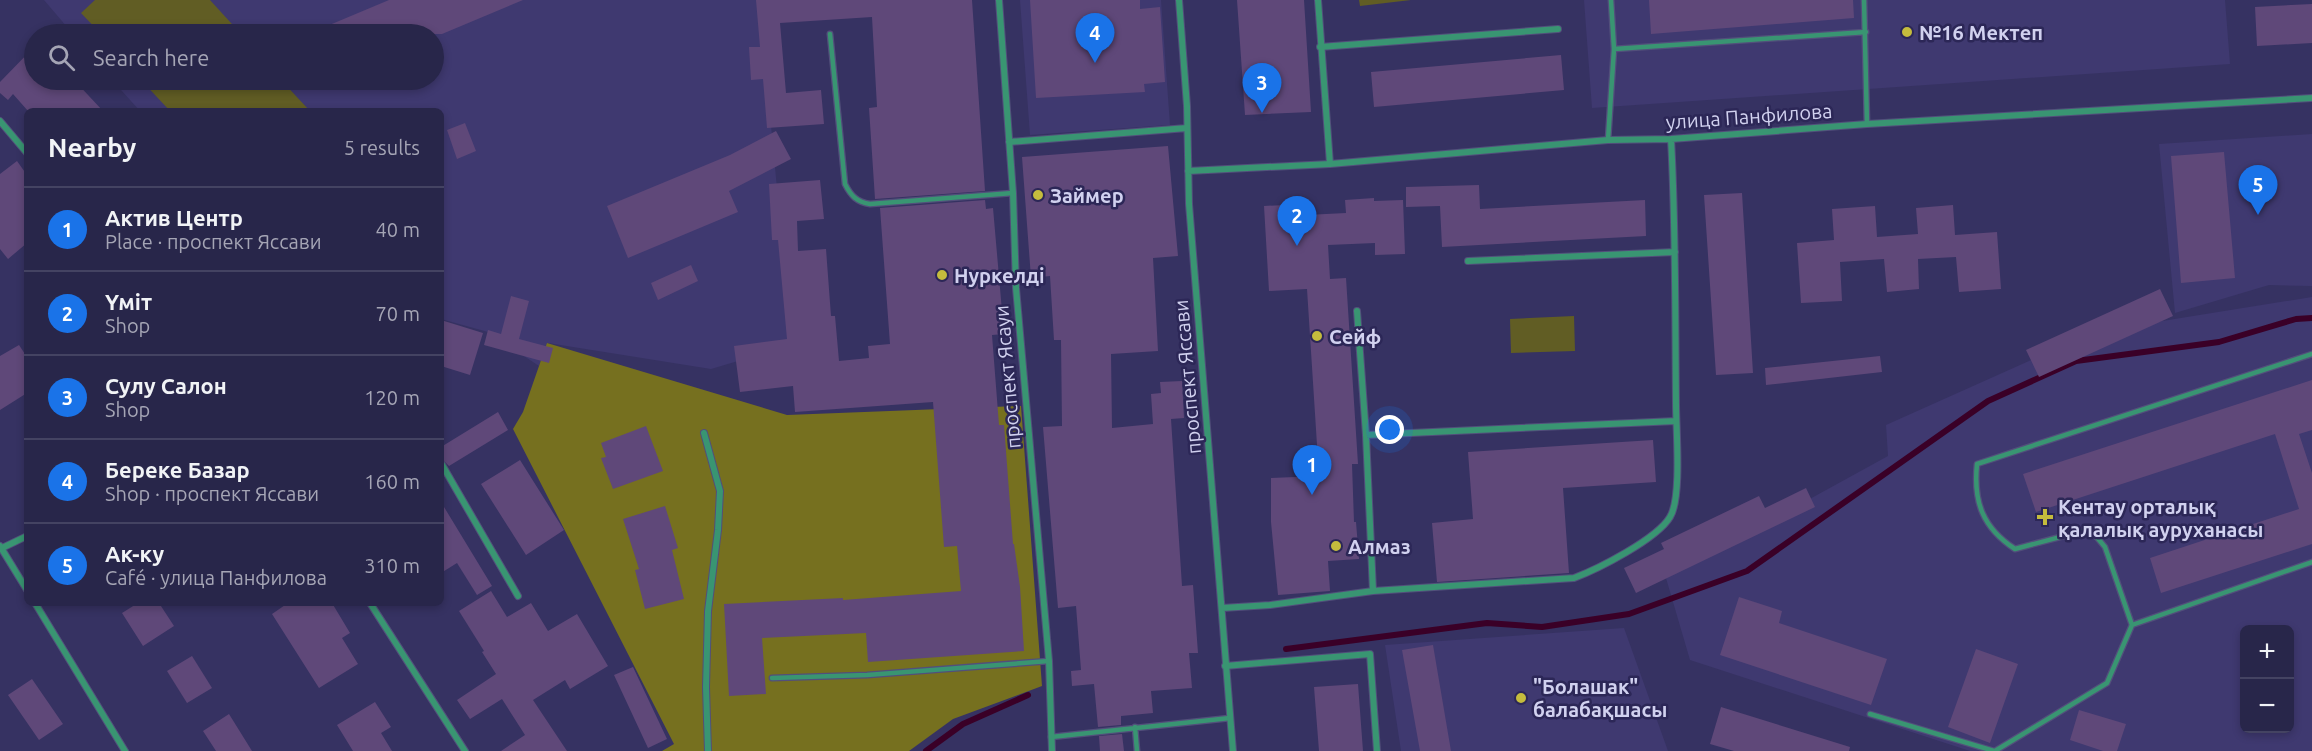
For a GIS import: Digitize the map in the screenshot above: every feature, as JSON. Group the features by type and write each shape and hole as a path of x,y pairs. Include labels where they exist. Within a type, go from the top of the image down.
{"street":[{"name":"проспект Ясауи","path":"999,0 1013,193 1016,288 1049,661 1052,751"},
{"name":"проспект Яссави","path":"1179,0 1189,204 1233,751"},
{"path":"1318,0 1330,164"},
{"path":"1320,47 1558,29"},
{"name":"улица Панфилова","path":"1188,171 1330,164 1608,140 1671,139 1867,124 2312,98"},
{"path":"0,121 24,149"},
{"path":"1009,142 1187,128"},
{"path":"1222,608 1270,605 1373,591 1574,578 1599,568 1656,531 1669,519 1676,504 1675,252 1671,139"},
{"path":"1468,261 1675,252"},
{"path":"1357,311 1366,435 1373,591"},
{"path":"1366,435 1676,421"},
{"path":"704,433 720,491 718,530 708,611 706,687 708,751"},
{"path":"444,468 518,596"},
{"path":"24,537 1,547 24,585"},
{"path":"37,606 125,751"},
{"path":"372,606 465,751"},
{"path":"1225,666 1370,654 1377,751"}],"lane":[{"path":"1608,140 1614,49 1611,0"},
{"path":"1864,0 1867,124"},
{"path":"1614,49 1866,32"},
{"path":"830,33 845,184 852,196 862,203 870,204 1013,193"},
{"path":"1870,714 1994,751 2107,683 2132,625 2105,547 2090,529 2015,549 1997,537 1977,499 1975,484 1977,464 2312,354"},
{"path":"2132,625 2312,562"},
{"path":"772,678 867,675 1049,661"},
{"path":"1051,737 1230,718"},
{"path":"1136,727 1137,751"}],"shaded area":[{"path":"44,0 759,0 792,345 711,369 548,343 539,366 499,335 444,320 444,108 137,108 121,90 444,90 444,24 64,24"},
{"path":"95,0 210,0 232,24 91,24 81,13"},
{"path":"1020,0 1161,0 1170,125 1030,135"},
{"path":"1359,0 1411,0 1360,6"},
{"name":"№16 Мектеп","path":"1584,0 2225,0 2230,64 1592,108"},
{"path":"150,90 290,90 307,108 167,108"},
{"path":"2312,134 2312,286 2269,285 2175,313 2159,144"},
{"name":"Кентау орталық қалалық ауруханасы","path":"2312,297 2312,751 1970,751 1690,660 1666,578 1888,456 1886,425 2094,332"},
{"path":"1574,316 1575,351 1511,353 1510,319"},
{"path":"547,343 787,415 1021,406 1042,686 953,719 909,751 662,751 674,744 513,429 523,412"},
{"name":"\"Болашак\" балабақшасы","path":"1624,628 1668,751 1401,751 1385,645"}],"building":[{"path":"389,0 523,0 444,33 444,24 332,24"},
{"path":"756,0 972,0 985,191 875,199 869,108 877,107 872,17 780,23 786,93 821,90 824,124 767,128 763,79 751,80 749,47 760,47"},
{"path":"1030,0 1140,0 1140,9 1160,7 1165,82 1144,84 1145,92 1036,98"},
{"path":"1237,0 1304,0 1311,112 1245,115"},
{"path":"1649,0 1853,0 1854,18 1651,34"},
{"path":"2312,4 2312,43 2257,46 2255,7"},
{"path":"1561,55 1564,90 1374,107 1371,72"},
{"path":"24,57 24,90 83,90 100,108 25,108 13,94 8,100 0,93 0,82"},
{"path":"465,123 476,151 457,159 447,130"},
{"path":"776,131 791,159 729,191 738,212 628,258 607,206 730,155"},
{"path":"1168,146 1178,256 1153,258 1158,351 1111,354 1112,428 1153,424 1151,394 1161,393 1160,382 1182,381 1184,418 1171,419 1182,586 1193,585 1198,653 1189,653 1192,688 1151,691 1153,713 1121,716 1121,725 1098,727 1094,684 1072,686 1071,671 1081,670 1076,606 1058,608 1043,427 1062,426 1061,340 1054,340 1050,276 1031,278 1022,157"},
{"path":"2224,152 2235,278 2181,283 2171,156"},
{"path":"17,161 24,171 24,246 8,259 0,249 0,174"},
{"path":"820,180 824,219 797,221 798,251 826,249 831,316 835,316 839,361 869,358 868,346 890,344 880,208 985,200 986,209 993,208 1004,334 992,335 999,425 1004,425 1024,651 868,662 866,633 762,638 766,694 729,696 724,604 843,598 843,600 961,591 957,546 944,547 933,402 795,412 793,386 740,392 734,346 787,339 778,240 772,240 769,184"},
{"path":"1479,185 1480,209 1645,200 1646,236 1442,247 1440,206 1406,207 1406,187"},
{"path":"1742,193 1753,373 1716,375 1704,195"},
{"path":"1374,198 1374,201 1403,200 1405,254 1375,255 1375,243 1328,245 1330,279 1346,278 1358,464 1352,464 1354,522 1356,522 1359,559 1328,561 1330,591 1278,595 1271,522 1271,478 1319,476 1307,289 1269,291 1264,206 1306,204 1306,215 1346,213 1345,200"},
{"path":"1953,205 1955,235 1997,232 2001,289 1959,292 1956,257 1918,259 1919,289 1887,292 1884,259 1840,262 1842,301 1801,303 1797,243 1834,240 1832,209 1875,206 1877,237 1918,234 1916,208"},
{"path":"691,265 698,281 658,300 651,283"},
{"path":"2160,289 2173,316 2039,377 2026,350"},
{"path":"511,296 529,301 519,339 553,348 549,363 484,345 488,330 501,334"},
{"path":"444,321 483,333 470,375 444,367"},
{"path":"19,345 24,352 24,395 0,410 0,356"},
{"path":"1880,356 1882,372 1766,385 1765,368"},
{"path":"2312,380 2312,430 2299,434 2312,473 2312,544 2161,593 2150,558 2299,509 2275,434 2036,512 2023,474"},
{"path":"498,412 508,430 449,466 444,461 444,445"},
{"path":"646,426 663,471 613,489 601,458 606,457 601,443"},
{"path":"1653,440 1656,482 1563,488 1569,573 1437,582 1432,523 1473,519 1468,452"},
{"path":"520,460 564,530 526,555 481,484"},
{"path":"1806,488 1815,507 1636,593 1624,568 1664,549 1661,543 1759,496 1765,508"},
{"path":"665,506 678,548 672,550 684,599 645,609 635,570 639,569 623,519"},
{"path":"444,507 492,586 477,595 457,563 444,571"},
{"path":"491,591 507,617 531,603 548,631 577,614 608,666 570,689 565,680 533,700 567,751 501,751 525,735 502,699 470,719 457,700 496,674 459,611"},
{"path":"1739,597 1782,611 1779,623 1887,659 1871,705 1720,655"},
{"path":"133,606 161,606 174,626 143,646 122,613"},
{"path":"284,606 334,606 350,633 342,638 358,664 319,688 272,614"},
{"path":"1433,645 1451,751 1420,751 1402,650"},
{"path":"1976,649 2018,664 1990,743 1948,727"},
{"path":"192,656 212,688 187,703 167,671"},
{"path":"633,667 667,739 648,748 614,675"},
{"path":"32,679 63,724 39,740 8,695"},
{"path":"1358,684 1363,751 1319,751 1314,687"},
{"path":"375,702 391,727 381,733 392,751 353,751 337,725"},
{"path":"1721,707 1850,747 1849,751 1734,751 1710,744"},
{"path":"2079,710 2126,724 2117,751 2103,751 2070,740"},
{"path":"229,714 252,751 216,751 203,731"},
{"path":"1122,734 1124,751 1100,751 1099,736"}],"waterway":[{"path":"1286,649 1487,623 1542,627 1629,614 1747,571 1988,401 2076,361 2219,342 2296,319 2312,318"},
{"path":"926,751 963,724 1028,695"}],"place":[{"name":"№16 Мектеп","path":"1907,32"},
{"name":"Береке Базар","path":"1095,63"},
{"name":"Сулу Салон","path":"1262,113"},
{"name":"Займер","path":"1038,195"},
{"name":"Ак-ку","path":"2258,215"},
{"name":"Үміт","path":"1297,246"},
{"name":"Нуркелді","path":"942,275"},
{"name":"Сейф","path":"1317,336"},
{"name":"Актив Центр","path":"1312,495"},
{"name":"Кентау орталық қалалық ауруханасы","path":"2045,517"},
{"name":"Алмаз","path":"1336,546"},
{"name":"\"Болашак\" балабақшасы","path":"1521,698"}]}
